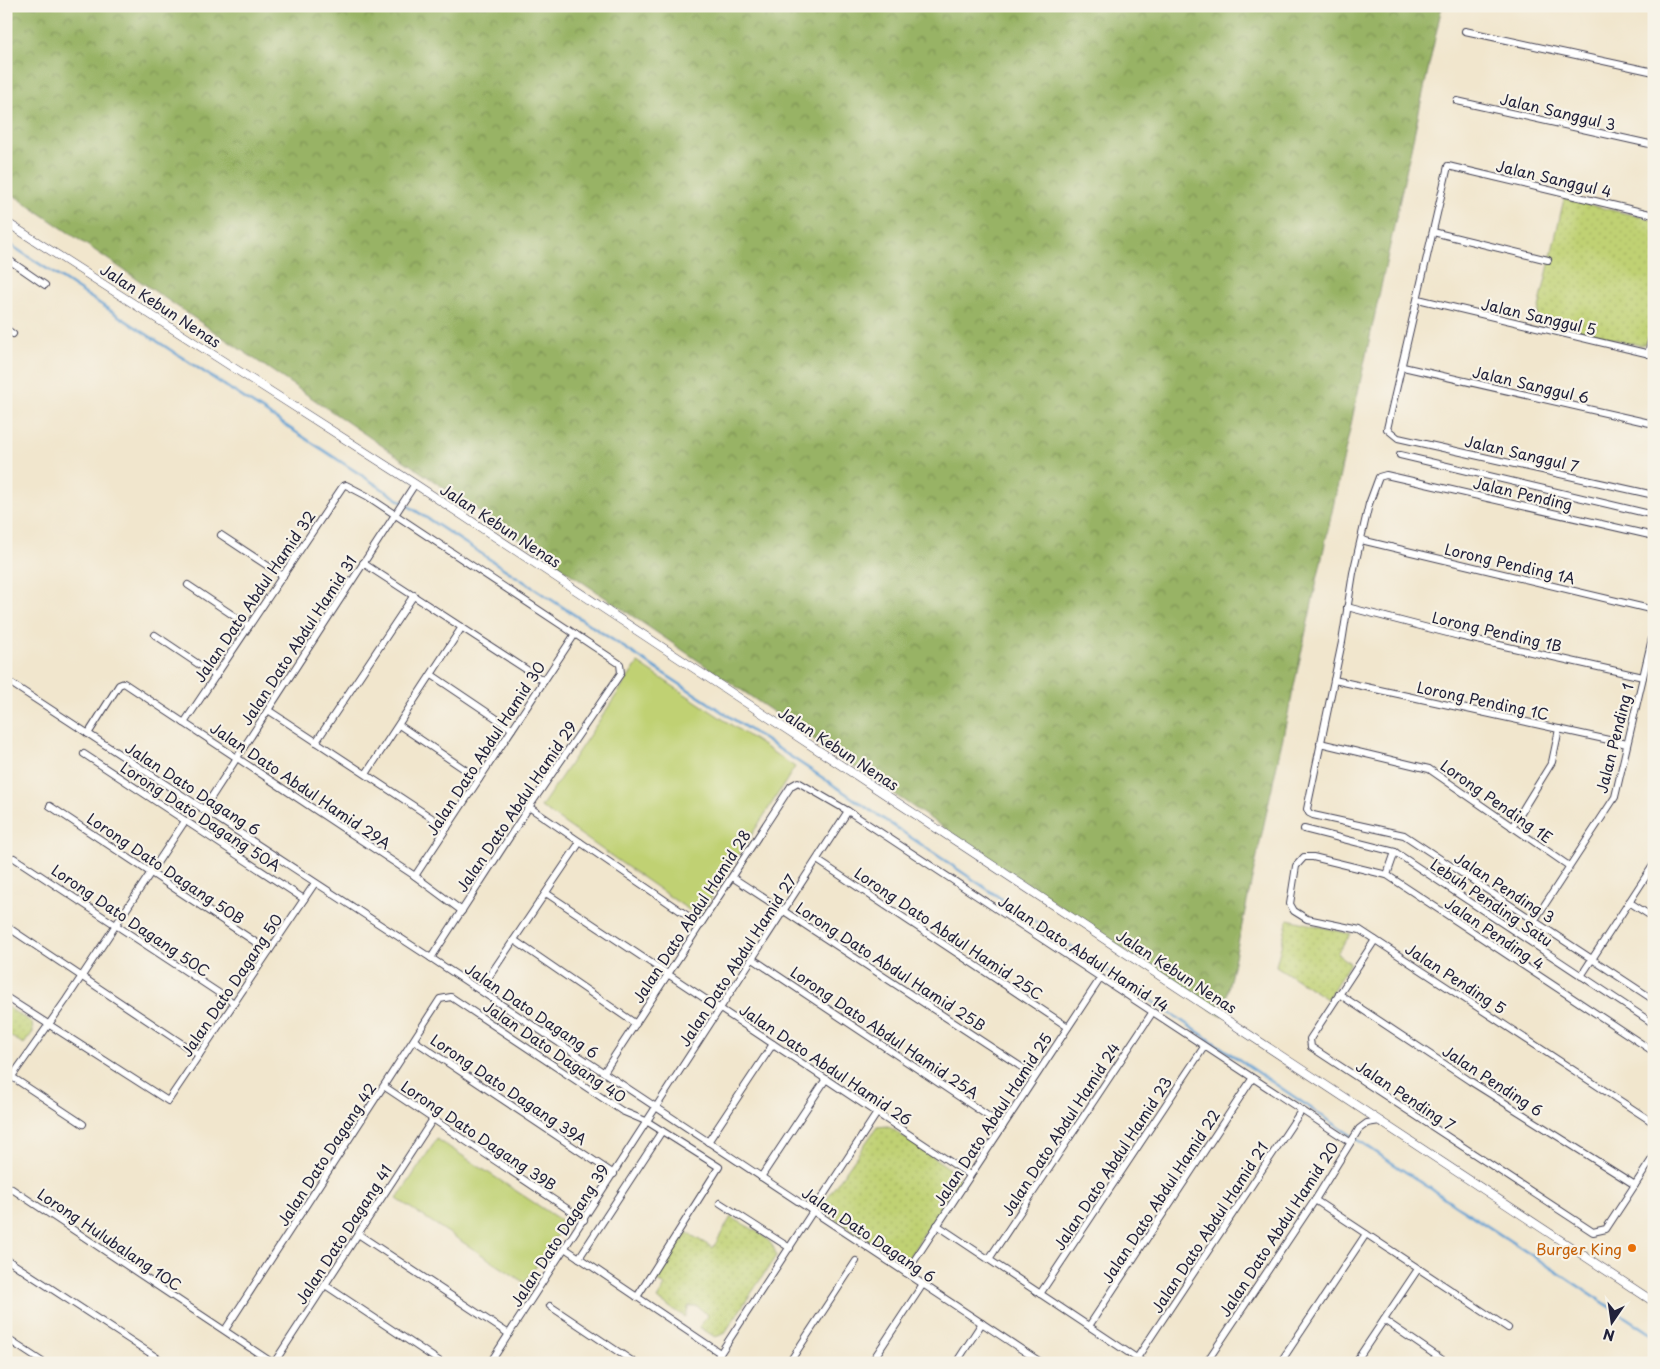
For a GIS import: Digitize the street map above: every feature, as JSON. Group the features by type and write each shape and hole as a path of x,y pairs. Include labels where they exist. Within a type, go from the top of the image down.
{"street":[{"path":"1465,31 1654,72"},
{"name":"Jalan Sanggul 3","path":"1457,101 1654,145"},
{"name":"Jalan Sanggul 4","path":"1433,232 1448,166 1654,215"},
{"name":"Jalan Kebun Nenas","path":"6,222 415,484 1654,1302"},
{"path":"1403,367 1433,232 1548,260"},
{"path":"6,258 45,285"},
{"name":"Jalan Sanggul 5","path":"1418,299 1651,355"},
{"path":"6,329 14,334"},
{"path":"1651,355 1654,330"},
{"name":"Jalan Sanggul 6","path":"1403,367 1654,424"},
{"name":"Jalan Sanggul 7","path":"1403,367 1387,429 1398,438 1654,495"},
{"path":"1400,455 1654,515"},
{"name":"Jalan Pending","path":"1360,540 1375,483 1378,477 1386,475 1654,536"},
{"name":"Jalan Dato Abdul Hamid 31","path":"203,810 415,484"},
{"name":"Jalan Dato Abdul Hamid 32","path":"184,723 343,486 346,485 394,515"},
{"path":"394,515 575,634"},
{"path":"221,536 283,576"},
{"path":"1320,743 1334,680 1360,540"},
{"name":"Lorong Pending 1A","path":"1360,540 1654,610"},
{"path":"363,563 544,681"},
{"path":"188,585 249,626"},
{"path":"316,742 414,595"},
{"name":"Lorong Pending 1B","path":"1347,607 1459,636 1643,677"},
{"path":"366,774 462,627"},
{"name":"Jalan Pending 1","path":"1534,921 1614,797 1654,630"},
{"name":"Jalan Dato Abdul Hamid 29","path":"431,958 529,807 621,673 620,664 575,634"},
{"name":"Jalan Dato Abdul Hamid 30","path":"415,876 575,634"},
{"path":"156,635 216,676"},
{"path":"432,675 512,729"},
{"name":"Jalan Dato Dagang 6","path":"6,680 604,1072 982,1323 1031,1360 1042,1363"},
{"name":"Lorong Pending 1C","path":"1334,680 1627,744"},
{"name":"Jalan Dato Abdul Hamid 29A","path":"88,734 119,686 124,683 415,876 462,911"},
{"path":"268,710 447,828"},
{"path":"398,725 479,779"},
{"path":"1512,827 1552,762 1559,729"},
{"name":"Jalan Pending 3","path":"1320,743 1307,809 1309,813 1313,816 1404,835 1654,1000"},
{"name":"Lorong Pending 1E","path":"1320,743 1429,769 1569,866"},
{"name":"Lorong Dato Dagang 50A","path":"84,754 304,899"},
{"name":"Jalan Dato Abdul Hamid 28","path":"604,1072 791,786 798,782 805,784"},
{"name":"Jalan Dato Abdul Hamid 14","path":"805,784 1350,1142"},
{"name":"Lorong Dato Dagang 50B","path":"50,806 269,951"},
{"path":"529,807 701,926"},
{"name":"Jalan Dato Abdul Hamid 27","path":"648,1122 848,811"},
{"path":"6,1085 81,977 185,820"},
{"name":"Lebuh Pending Satu","path":"1304,829 1395,852 1654,1024"},
{"path":"480,990 580,842"},
{"path":"1387,875 1395,852"},
{"name":"Jalan Pending 5","path":"1313,857 1304,857 1296,866 1290,904 1294,912 1307,919 1360,930 1654,1123"},
{"name":"Jalan Pending 4","path":"1313,857 1387,875 1654,1052"},
{"name":"Lorong Dato Dagang 50C","path":"14,858 234,1003"},
{"name":"Lorong Dato Abdul Hamid 25C","path":"817,860 1068,1027"},
{"path":"1582,976 1654,864"},
{"name":"Lorong Dato Abdul Hamid 25B","path":"732,877 1035,1076"},
{"name":"Jalan Dato Dagang 50","path":"48,1025 168,1101 315,883"},
{"name":"Jalan Dato Abdul Hamid 26","path":"546,893 970,1175"},
{"path":"1629,902 1654,918"},
{"path":"6,926 199,1055"},
{"path":"514,940 636,1024"},
{"name":"Jalan Pending 7","path":"1375,940 1310,1039 1311,1047 1593,1232 1606,1229 1635,1186"},
{"name":"Lorong Dato Abdul Hamid 25A","path":"753,959 1003,1126"},
{"name":"Jalan Dato Abdul Hamid 25","path":"906,1273 1100,978"},
{"name":"Jalan Pending 6","path":"1339,994 1470,1081 1635,1186"},
{"path":"6,997 48,1025"},
{"name":"Jalan Dato Dagang 42","path":"225,1330 415,1041 440,999 451,997"},
{"name":"Jalan Dato Dagang 40","path":"451,997 622,1111 648,1122 719,1167 637,1297"},
{"name":"Jalan Dato Abdul Hamid 24","path":"989,1260 1152,1013"},
{"name":"Lorong Dato Dagang 39A","path":"415,1041 614,1174"},
{"path":"708,1142 773,1044"},
{"name":"Jalan Dato Abdul Hamid 23","path":"1040,1294 1204,1047"},
{"path":"12,1077 83,1124"},
{"path":"761,1177 826,1079"},
{"name":"Jalan Dato Abdul Hamid 22","path":"1089,1326 1252,1079"},
{"name":"Lorong Dato Dagang 39B","path":"385,1087 584,1220"},
{"name":"Jalan Dato Abdul Hamid 21","path":"1137,1358 1301,1111"},
{"path":"714,1363 878,1113"},
{"name":"Jalan Dato Dagang 41","path":"274,1363 433,1119"},
{"name":"Jalan Dato Abdul Hamid 20","path":"1206,1363 1314,1200 1350,1142 1363,1125 1380,1121"},
{"name":"Jalan Dato Dagang 39","path":"491,1362 648,1122"},
{"path":"579,1258 662,1131"},
{"path":"1635,1186 1654,1156"},
{"name":"Lorong Hulubalang 10C","path":"6,1184 274,1363"},
{"path":"1314,1200 1508,1328"},
{"path":"720,1203 790,1248"},
{"path":"937,1225 1144,1363"},
{"path":"358,1234 509,1334"},
{"path":"1280,1363 1366,1234"},
{"path":"566,1249 720,1353"},
{"path":"6,1259 159,1359"},
{"path":"789,1363 856,1261"},
{"path":"1355,1363 1418,1269"},
{"path":"871,1363 923,1284"},
{"path":"325,1285 442,1363"},
{"path":"550,1306 635,1363"},
{"path":"1384,1320 1447,1363"},
{"path":"956,1363 982,1323"},
{"path":"6,1338 44,1363"}],"green space":[{"path":"6,6 1442,6 1222,1017 6,190"},
{"path":"1564,199 1654,220 1654,316 1652,330 1644,344 1639,345 1536,321"},
{"path":"638,663 795,767 699,917 541,807"},
{"path":"1288,919 1351,934 1337,953 1350,963 1327,999 1276,966"},
{"path":"6,1006 32,1023 33,1032 24,1044 6,1034"},
{"path":"888,1126 956,1173 959,1180 905,1263 825,1213 822,1205 877,1127"},
{"path":"437,1139 565,1223 525,1283 397,1199"},
{"path":"731,1217 751,1228 771,1243 776,1256 724,1334 715,1337 699,1327 708,1315 697,1306 689,1306 685,1317 657,1299 665,1286 656,1280 686,1232 713,1248"}],"waterway":[{"path":"6,242 817,774 1383,1157 1654,1336"}],"place":[{"name":"Burger King","path":"1632,1248"}]}
